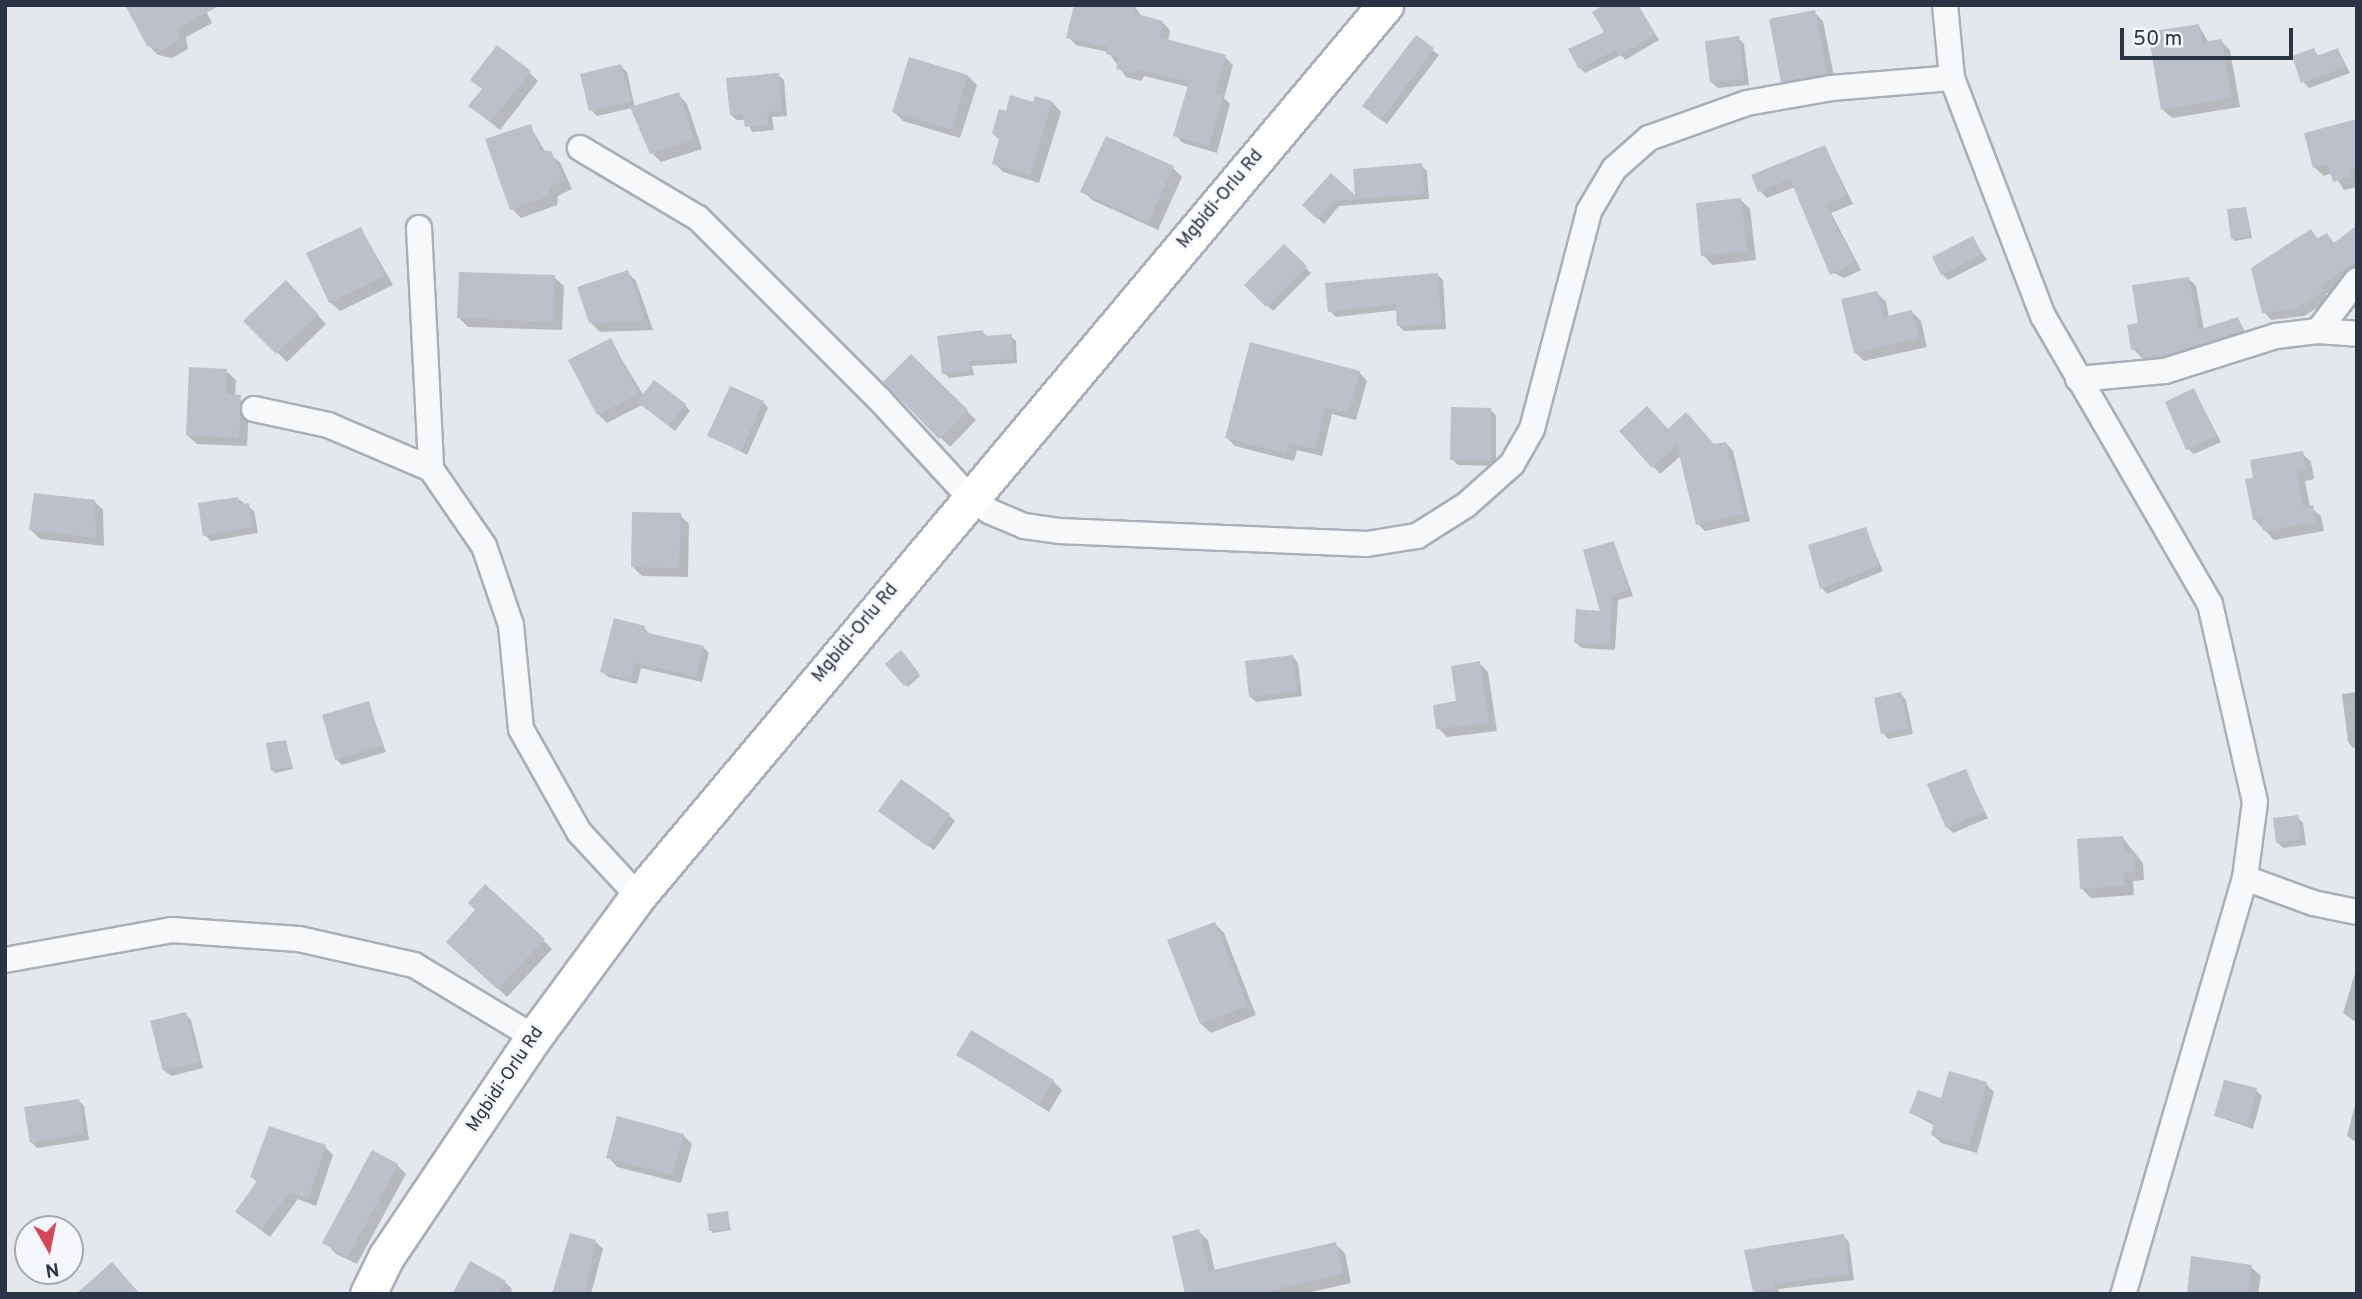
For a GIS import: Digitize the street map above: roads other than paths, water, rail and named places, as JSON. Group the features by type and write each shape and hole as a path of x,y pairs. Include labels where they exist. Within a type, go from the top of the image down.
{"main road":[{"name":"Mgbidi-Orlu Rd","path":"368,1294 386,1257 534,1037 638,896 1385,5"}],"street":[{"path":"1945,5 1952,78 2043,316 2210,604 2255,802 2245,878 2123,1294"},
{"path":"580,148 698,218 880,400 970,498 1024,526 1059,531 1289,543 1367,544 1418,536 1466,505 1512,464 1532,429 1588,211 1614,169 1649,138 1747,103 1831,88 1952,78"},
{"path":"419,228 431,469 484,546 511,625 521,729 579,832 638,896"},
{"path":"2318,331 2357,280"},
{"path":"2078,379 2165,371 2276,336 2318,331 2357,334"},
{"path":"254,409 328,425 431,469"},
{"path":"2245,878 2313,904 2357,912"},
{"path":"5,960 171,930 299,939 414,965 534,1037"}]}
